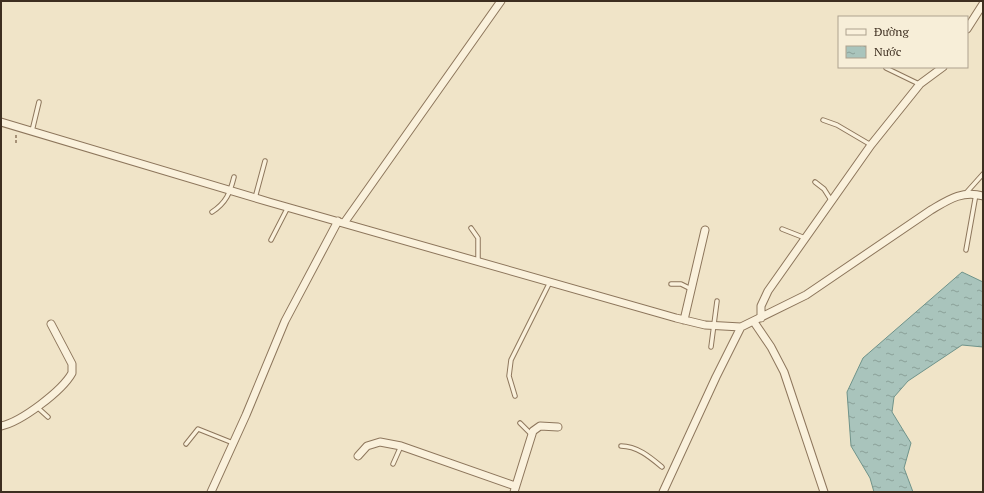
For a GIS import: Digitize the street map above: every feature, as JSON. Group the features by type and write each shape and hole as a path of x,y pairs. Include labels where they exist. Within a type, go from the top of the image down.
{"street":[{"path":"211,492 234,443 285,321 341,222 501,1"},
{"path":"968,27 983,4"},
{"path":"761,318 760,310 763,300 831,200 871,145 920,84 942,68"},
{"path":"1,122 255,198 684,320 715,326 741,327 754,322 806,295 931,210 952,198 966,193 980,195"},
{"path":"684,320 705,230"},
{"path":"754,322 771,347 784,372 824,492"},
{"path":"1,426 18,420 37,407 70,376 73,368 51,324"},
{"path":"663,492 670,473 741,327"},
{"path":"358,456 363,448 373,442 401,446 515,489 532,435 536,428 540,426 558,427"}],"lane":[{"path":"886,68 920,84"},
{"path":"32,131 40,102"},
{"path":"823,120 842,128 871,145"},
{"path":"255,198 265,161"},
{"path":"966,193 983,174"},
{"path":"212,212 224,203 231,190 234,177"},
{"path":"815,182 824,189 831,200"},
{"path":"966,250 980,195"},
{"path":"271,240 288,207"},
{"path":"471,228 478,238 478,261"},
{"path":"782,229 805,238"},
{"path":"515,396 509,376 511,360 550,282"},
{"path":"671,284 681,284 691,289"},
{"path":"711,347 718,301"},
{"path":"37,407 48,418"},
{"path":"520,423 532,435"},
{"path":"186,444 198,429 234,443"},
{"path":"393,464 401,446"},
{"path":"621,446 632,448 646,454 662,467"}],"path":[{"path":"15,126 16,145"}],"water":[{"path":"962,272 983,282 983,347 962,345 908,381 894,397 892,412 911,443 904,468 913,492 874,492 870,478 851,446 847,392 863,358"}]}
